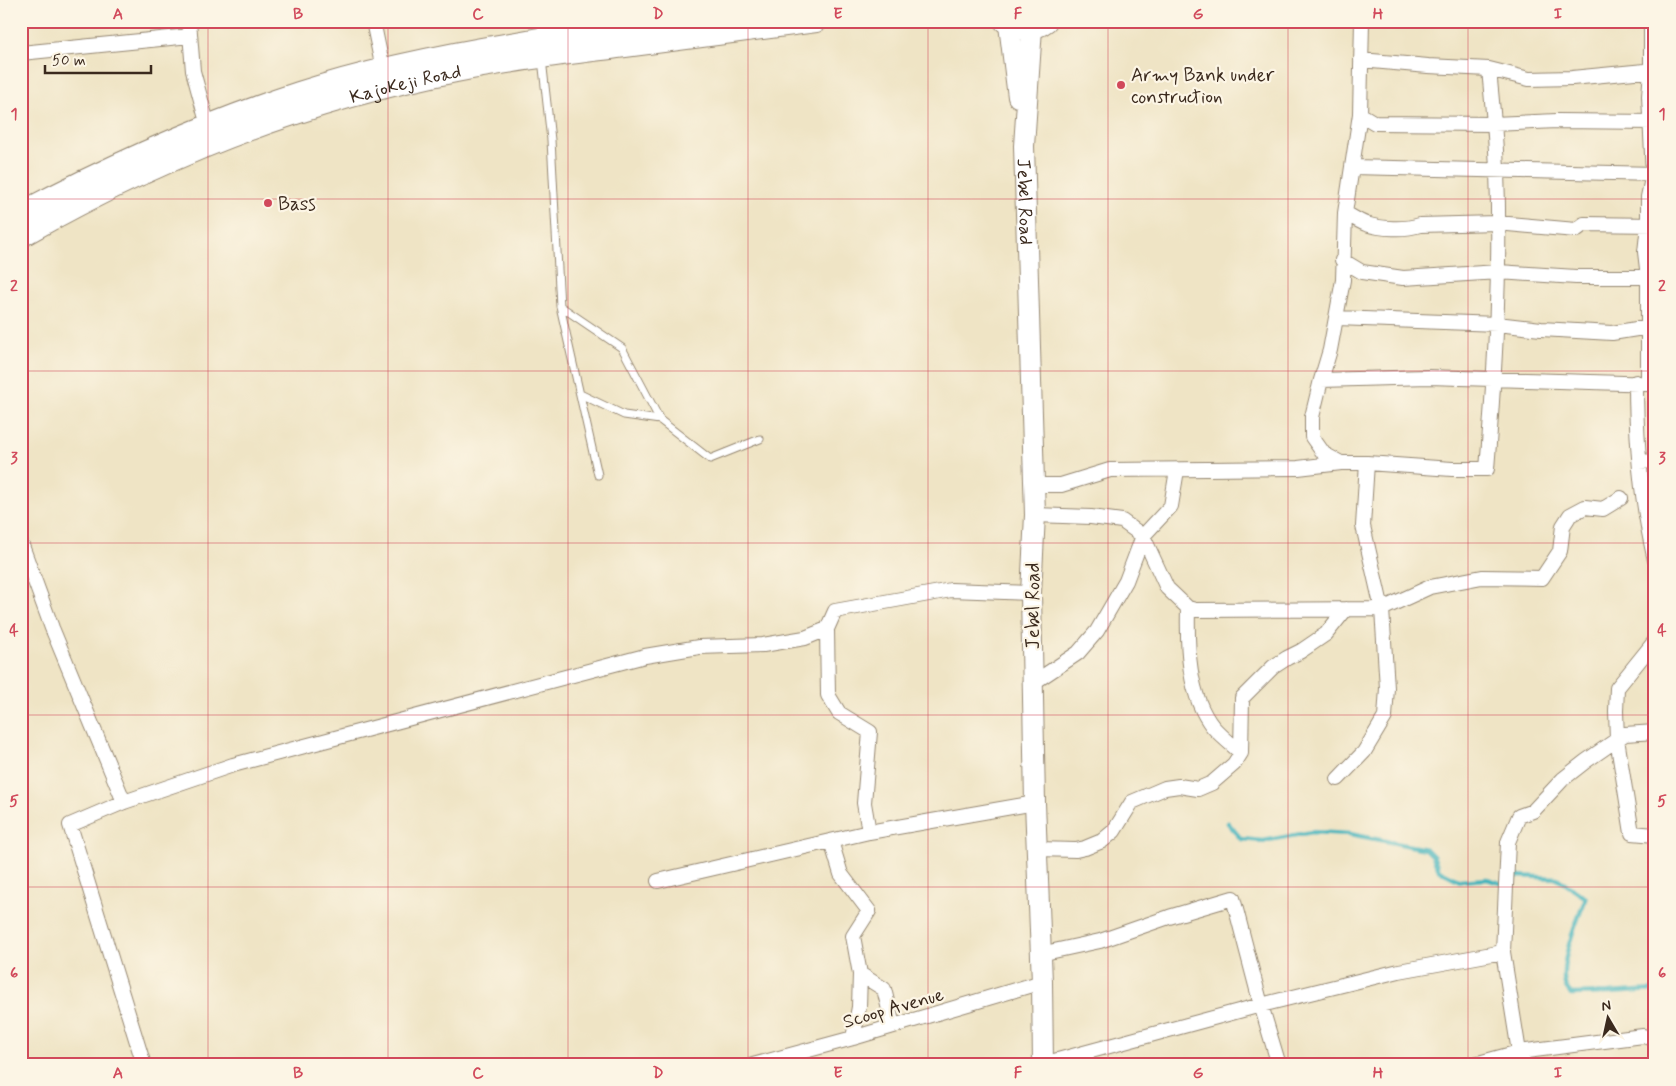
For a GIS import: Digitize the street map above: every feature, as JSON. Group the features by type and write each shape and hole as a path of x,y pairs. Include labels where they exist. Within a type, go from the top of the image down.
{"main road":[{"name":"KajoKeji Road","path":"21,213 142,154 208,126 299,92 383,69 467,51 618,24 658,21"},
{"name":"KajoKeji Road","path":"21,236 149,170 212,143 297,112 376,90 455,71 542,56 816,21"},
{"path":"1007,23 1016,28 1039,25"},
{"name":"Jebel Road","path":"1007,23 1024,146 1035,514 1031,593 1036,849 1042,982 1043,1064"},
{"name":"Jebel Road","path":"1024,146 1039,25"}],"street":[{"path":"189,21 193,71 208,126"},
{"path":"373,21 383,69"},
{"path":"1342,463 1324,454 1312,437 1312,418 1330,350 1343,280 1344,213 1360,114 1362,21"},
{"path":"1651,21 1653,70 1649,96 1654,174 1648,197 1652,225 1645,252 1651,277 1652,328 1647,383 1636,422 1646,521 1655,560"},
{"path":"21,52 190,36"},
{"path":"1361,60 1489,69 1530,79 1572,78 1653,70"},
{"path":"1034,485 1061,485 1110,470 1298,468 1342,463 1367,463 1452,470 1487,469 1494,379 1499,272 1497,223 1498,171 1489,69"},
{"path":"1360,114 1375,122 1494,124 1557,121 1652,122"},
{"path":"1352,167 1654,174"},
{"path":"1344,213 1366,224 1394,228 1497,223 1576,230 1584,224 1652,225"},
{"path":"1342,260 1362,272 1403,278 1499,272 1576,277 1651,277"},
{"path":"1336,318 1497,324 1541,329 1612,333 1652,328"},
{"path":"1321,380 1429,377 1647,383"},
{"path":"1640,462 1655,461"},
{"path":"1338,779 1364,752 1385,717 1386,688 1382,609 1363,526 1367,463"},
{"path":"1033,683 1078,653 1096,631 1126,581 1143,536 1171,506 1177,470"},
{"path":"1035,514 1091,517 1122,521 1143,536 1167,588 1188,608 1382,609 1430,588 1482,577 1542,578 1560,551 1563,526 1570,515 1585,507 1603,509 1621,498"},
{"path":"21,543 52,628 124,802"},
{"path":"869,832 864,803 870,732 839,713 828,695 827,629 836,611 951,590 1031,593"},
{"path":"1188,608 1190,675 1197,695 1204,712 1213,726 1241,753"},
{"path":"1036,849 1076,850 1102,841 1114,831 1132,802 1165,788 1179,786 1203,788 1234,764 1241,753 1242,698 1273,667 1326,634 1346,609"},
{"path":"144,1065 70,824 124,802 233,765 645,656 699,647 763,646 805,638 827,629"},
{"path":"1655,641 1617,688 1616,711 1617,739 1632,833 1655,835"},
{"path":"1522,1058 1503,952 1508,842 1519,816 1534,811 1563,779 1625,734 1655,732"},
{"path":"658,881 869,832 1035,803"},
{"path":"831,841 842,874 869,911 853,936 860,974 859,1007 853,1038"},
{"path":"1040,954 1100,941 1233,898 1279,1065"},
{"path":"1043,1064 1261,1005 1399,971 1503,952"},
{"path":"860,974 884,989 894,1026"},
{"name":"Scoop Avenue","path":"753,1065 853,1038 1042,982"},
{"path":"1471,1065 1522,1058 1644,1036 1655,1038"}],"lane":[{"path":"542,56 551,140 560,306 598,475"},
{"path":"560,306 622,348 660,420 710,458 760,439"},
{"path":"580,394 624,415 660,420"}],"waterway":[{"path":"1228,823 1241,839 1263,841 1312,832 1350,834 1426,849 1433,856 1439,870 1460,881 1487,879 1503,884"},
{"path":"1509,881 1517,876 1557,878 1586,898 1570,941 1565,965 1565,985 1571,994 1655,990"}],"place":[{"name":"Army Bank under construction","path":"1121,85"},
{"name":"Bass","path":"268,203"}]}
